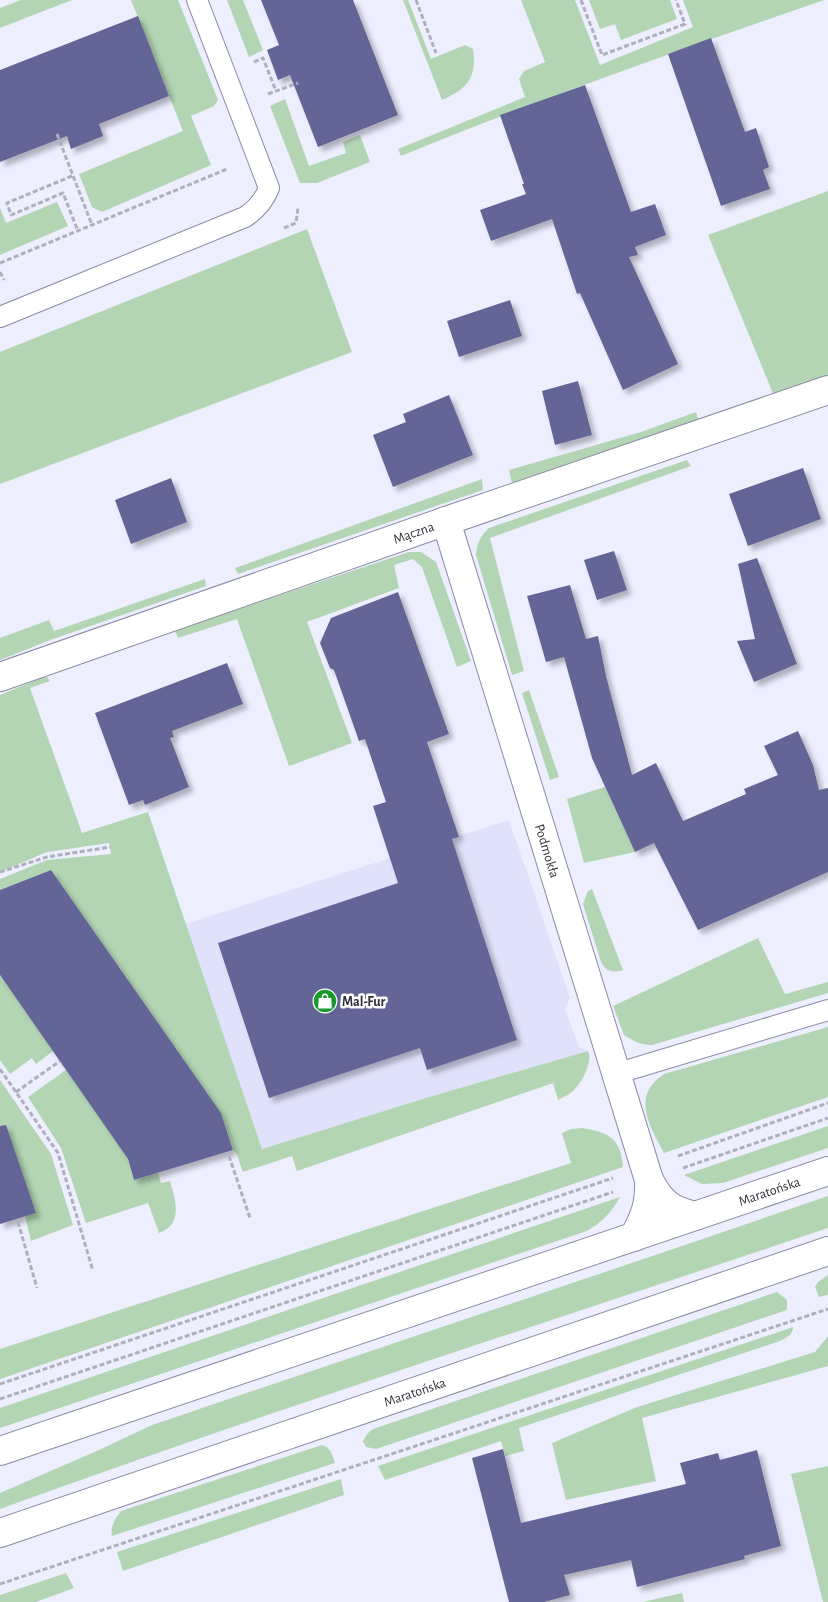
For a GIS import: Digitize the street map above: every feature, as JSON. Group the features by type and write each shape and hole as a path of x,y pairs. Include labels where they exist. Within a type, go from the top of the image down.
{"main road":[{"name":"Mączna","path":"0,677 828,390"},
{"name":"Podmokła","path":"446,521 647,1174 658,1197 668,1206 695,1216"},
{"name":"Maratońska","path":"0,1451 828,1172"},
{"name":"Podmokła","path":"634,1237 646,1214 650,1197 647,1174"},
{"name":"Maratońska","path":"0,1532 828,1251"}],"lane":[{"path":"0,317 245,217 258,208 269,188 197,0"},
{"path":"615,1074 828,1010"}],"path":[{"path":"416,0 436,53"},
{"path":"581,0 602,55 685,24 676,0"},
{"path":"246,66 263,58 276,91 298,82"},
{"path":"57,134 92,225"},
{"path":"0,264 257,156"},
{"path":"72,176 7,203 12,215 63,193 78,231"},
{"path":"0,872 47,857 110,848"},
{"path":"16,1092 60,1060"},
{"path":"0,1069 58,1153 93,1271"},
{"path":"0,1398 647,1174 828,1103"},
{"path":"0,1384 647,1174 828,1118"},
{"path":"229,1156 250,1218"},
{"path":"18,1222 37,1288"},
{"path":"0,1584 828,1309"}],"shaded area":[{"name":"Mal-Fur","path":"509,820 570,998 565,1009 579,1047 588,1051 429,1097 262,1149 185,924"}],"green space":[{"path":"21,0 72,0 0,28 0,8"},
{"path":"131,0 178,0 218,100 214,106 191,116 211,165 102,212 92,207 79,174 183,131"},
{"path":"227,0 243,0 263,50 249,57"},
{"path":"403,0 408,0 431,59 465,45 473,49 472,75 469,81 451,96 442,100"},
{"path":"521,0 575,0 600,65 693,27 683,0 824,0 611,75 401,156 398,149 525,97 519,79 524,71 545,62"},
{"path":"589,0 670,0 677,19 621,40 615,24 600,29"},
{"path":"285,99 309,166 346,153 343,142 360,135 370,162 317,183 300,183 270,106"},
{"path":"828,191 828,377 774,396 708,235"},
{"path":"57,202 68,226 0,255 0,208 6,223"},
{"path":"307,229 352,352 0,484 0,352"},
{"path":"696,412 698,419 512,483 509,470 641,432"},
{"path":"687,460 691,466 490,538 524,671 512,675 476,555 478,543 483,534 489,528"},
{"path":"482,479 483,490 238,574 235,568"},
{"path":"409,552 421,552 436,562 471,661 457,667 422,567 413,559 394,565 399,588 307,622 352,743 289,766 237,619 178,638 175,630"},
{"path":"205,579 206,586 53,639 0,660 0,638 49,620 54,631"},
{"path":"46,676 50,681 30,688 82,833 148,812 262,1149 429,1097 588,1051 588,1065 578,1085 558,1100 553,1083 297,1171 292,1156 243,1172 221,1113 51,870 0,890 0,879 47,860 111,854 109,843 47,852 0,872 0,695"},
{"path":"529,690 559,777 550,780 522,693"},
{"path":"605,787 635,852 584,863 567,799"},
{"path":"592,889 623,970 610,971 601,962 583,904 588,891"},
{"path":"758,938 785,994 828,982 828,993 652,1045 637,1042 624,1035 613,1006"},
{"path":"0,975 53,1051 36,1064 32,1058 10,1074 0,1060"},
{"path":"828,1027 828,1097 664,1153 649,1122 646,1101 648,1092 654,1083 664,1074"},
{"path":"66,1070 128,1159 134,1180 158,1173 161,1183 170,1181 176,1210 172,1224 167,1229 159,1233 148,1203 86,1223 61,1148 28,1097"},
{"path":"0,1080 51,1154 73,1225 31,1241 25,1216 35,1213 0,1146"},
{"path":"828,1126 828,1148 723,1183 702,1184 684,1175"},
{"path":"582,1128 600,1132 612,1139 620,1150 623,1167 0,1379 0,1349 571,1163 562,1133 571,1129"},
{"path":"828,1196 828,1228 206,1436 0,1509 0,1493 152,1425"},
{"path":"620,1197 606,1217 587,1231 0,1428 0,1408"},
{"path":"828,1275 828,1295 819,1297 815,1287 818,1282"},
{"path":"777,1292 787,1300 787,1310 376,1449 366,1447 363,1441 373,1429"},
{"path":"793,1327 790,1334 780,1341 519,1428 524,1451 505,1456 501,1441 385,1480 378,1466"},
{"path":"828,1336 828,1366 642,1418 656,1481 566,1500 552,1443 637,1407 815,1352"},
{"path":"322,1445 332,1454 335,1463 112,1536 112,1526 121,1511"},
{"path":"828,1466 828,1602 823,1602 791,1474"},
{"path":"341,1479 344,1495 123,1571 117,1552"},
{"path":"66,1573 74,1588 36,1602 0,1602 0,1595"},
{"path":"682,1593 684,1602 643,1602"}],"building":[{"path":"261,0 353,0 398,115 318,147 290,75 278,80 267,50 279,45"},
{"path":"138,16 169,96 99,124 103,136 71,149 67,136 0,162 0,70"},
{"path":"711,38 745,132 756,128 769,167 763,170 770,189 721,206 668,54"},
{"path":"585,85 631,212 655,204 666,235 635,247 638,255 629,257 678,364 623,390 580,293 577,294 552,219 491,241 480,210 526,194 500,115"},
{"path":"510,300 522,336 459,357 447,321"},
{"path":"578,381 592,435 555,445 542,391"},
{"path":"449,395 473,455 393,487 373,435 406,422 403,414"},
{"path":"803,468 821,519 748,546 729,494"},
{"path":"171,478 187,522 131,544 115,500"},
{"path":"614,551 627,590 597,600 584,560"},
{"path":"757,558 797,664 754,682 737,641 755,639 738,564"},
{"path":"570,585 586,639 598,636 606,676 632,775 656,763 683,821 746,794 744,789 778,775 764,746 798,731 813,765 819,790 828,788 828,872 698,930 654,843 635,852 592,758 564,657 546,662 527,596"},
{"path":"398,592 449,734 427,742 459,837 452,839 517,1040 427,1070 420,1048 269,1098 218,943 398,883 373,806 386,802 365,739 359,741 334,670 330,668 320,643 331,618"},
{"path":"227,663 243,704 172,731 174,737 170,738 189,787 145,805 143,800 129,805 95,713"},
{"path":"51,870 221,1113 233,1150 134,1180 128,1159 0,975 0,890"},
{"path":"6,1125 36,1213 0,1224 0,1126"},
{"path":"503,1449 521,1523 686,1484 680,1463 718,1453 720,1460 757,1450 781,1546 744,1556 745,1559 637,1587 631,1560 564,1575 570,1595 544,1602 509,1602 472,1458"}],"place":[{"name":"Mal-Fur","path":"325,1001"}]}
